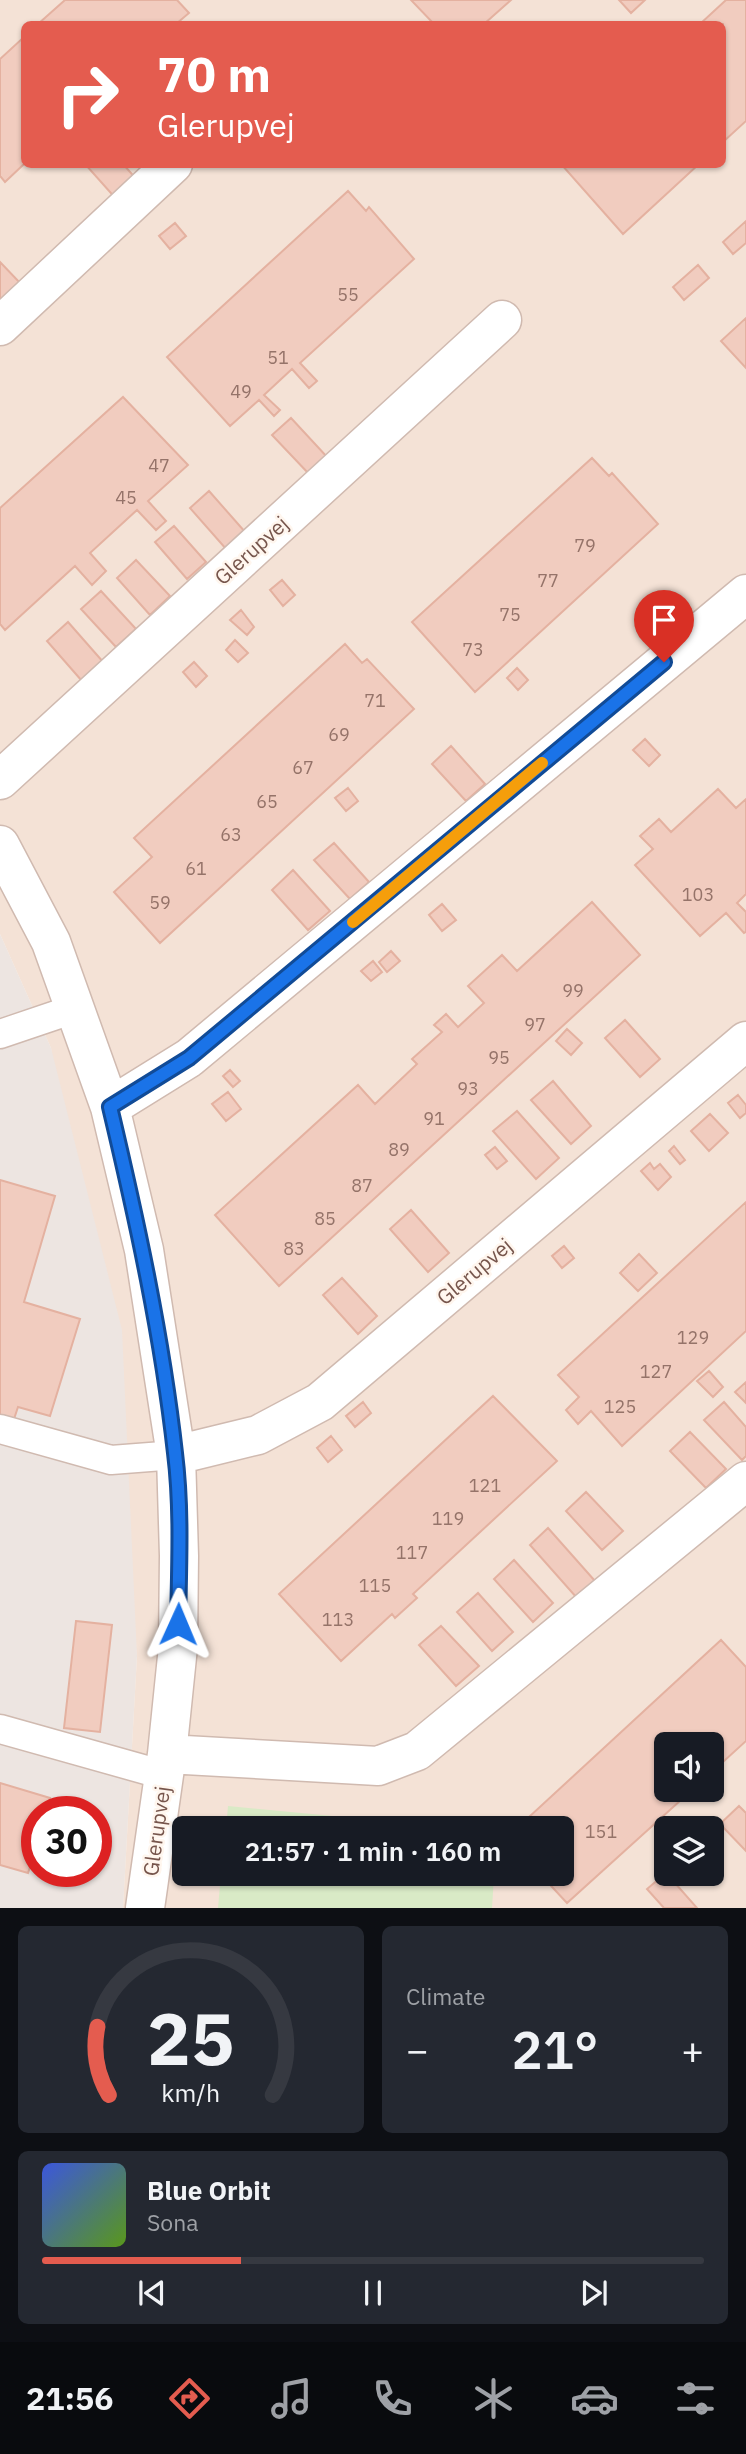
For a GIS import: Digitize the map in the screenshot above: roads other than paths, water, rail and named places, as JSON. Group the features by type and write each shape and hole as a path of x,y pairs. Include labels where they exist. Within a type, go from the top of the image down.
{"street":[{"path":"0,326 169,168"},
{"name":"Glerupvej","path":"0,780 502,320"},
{"path":"110,1107 189,1058 746,594"},
{"name":"Glerupvej","path":"0,845 51,942 110,1107 144,1250 176,1455 178,1647 145,1908"},
{"name":"Glerupvej","path":"176,1455 258,1435 320,1402 746,1041"},
{"path":"165,1765 378,1766 417,1751 746,1481"}],"lane":[{"path":"0,1034 74,1010"},
{"path":"0,1429 111,1460 176,1455"},
{"path":"0,1730 165,1765"}]}
